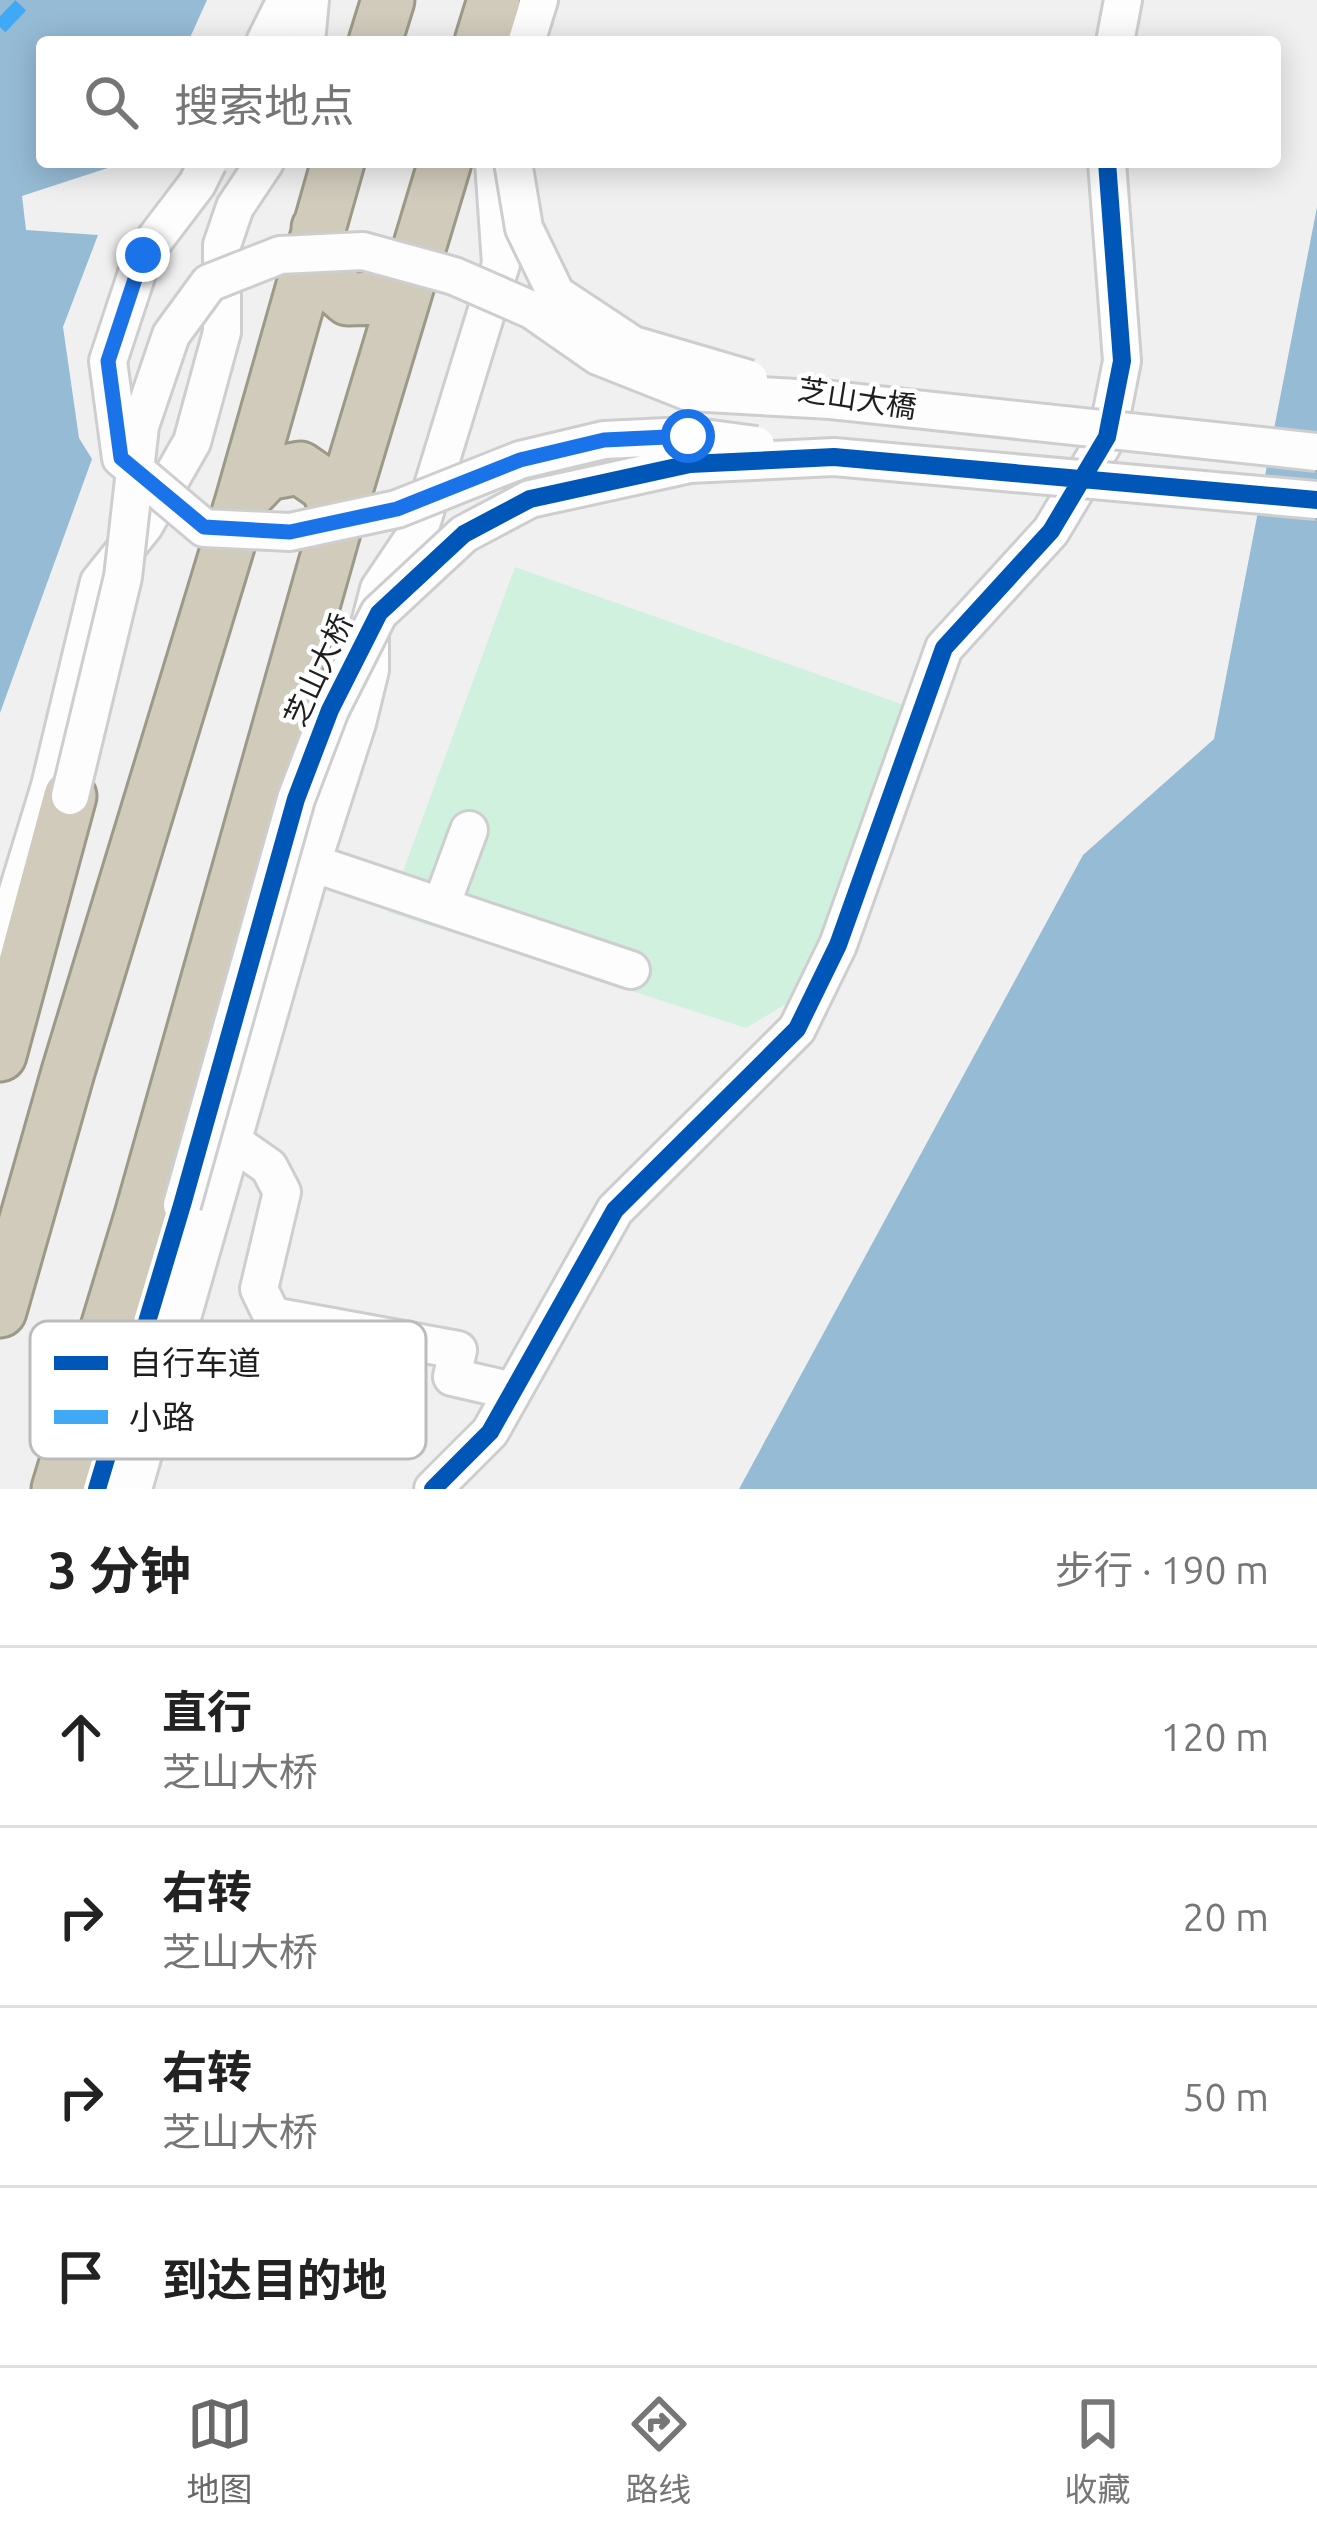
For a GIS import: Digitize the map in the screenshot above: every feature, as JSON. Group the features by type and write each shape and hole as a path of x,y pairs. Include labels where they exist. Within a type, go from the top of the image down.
{"highway":[{"path":"377,36 388,0"},
{"path":"483,36 496,0"},
{"path":"0,1311 336,168"},
{"path":"109,1321 339,514 444,168"},
{"path":"317,228 325,279 348,299 382,298 418,256"},
{"path":"242,500 267,473 300,469 326,486 339,514"},
{"path":"0,1055 70,796"},
{"path":"58,1489 67,1459"}],"street":[{"path":"268,36 286,0"},
{"path":"307,36 310,0"},
{"path":"496,0 497,36"},
{"path":"528,36 539,0"},
{"path":"1116,36 1123,0"},
{"name":"芝山大桥","path":"205,168 143,255 108,361 121,458 204,527 290,532 397,509 520,460 604,440 688,436 834,457 1317,500"},
{"path":"0,950 50,786 99,582 145,526 192,442 222,332 222,245 235,207 261,168"},
{"path":"181,1321 366,688 370,623 379,590 420,528 501,264 494,168"},
{"name":"芝山大橋","path":"515,168 524,228 556,294 633,345 831,400 1317,452"},
{"path":"433,1489 490,1432 615,1210 796,1029 838,945 944,648 1051,531 1107,436 1122,361 1107,168"},
{"path":"70,796 123,577 140,426 171,335 209,283 280,255 363,251 454,276 532,310 598,356 689,392 831,400"},
{"name":"芝山大桥","path":"147,1321 296,800 330,710 379,613 464,533 530,499 691,464 834,457"},
{"path":"441,906 469,830"},
{"path":"312,863 632,970"},
{"path":"232,1141 269,1167 282,1192 259,1288 272,1316 299,1321"},
{"path":"426,1345 458,1351 452,1377 513,1391"},
{"name":"芝山大桥","path":"97,1489 106,1459"},
{"path":"133,1489 142,1459"}],"green space":[{"path":"515,567 904,705 806,992 746,1028 388,912"}],"water":[{"path":"0,0 207,0 191,36 36,36 36,168 108,168 22,196 26,230 98,235 63,327 79,438 92,459 0,713"},
{"path":"1317,207 1317,1489 739,1489 1083,855 1214,739"}],"marked path":[{"path":"0,27 31,0"}],"cycle path":[{"path":"433,1489 490,1432 615,1210 797,1029 838,945 944,648 1051,531 1107,437 1122,361 1107,168"},
{"path":"147,1321 296,799 330,710 379,613 464,534 530,499 690,464 834,457 1317,500"},
{"path":"97,1489 106,1459"}],"route":[{"path":"143,255 108,361 121,458 204,527 290,532 397,509 520,460 604,440 688,436"}]}
